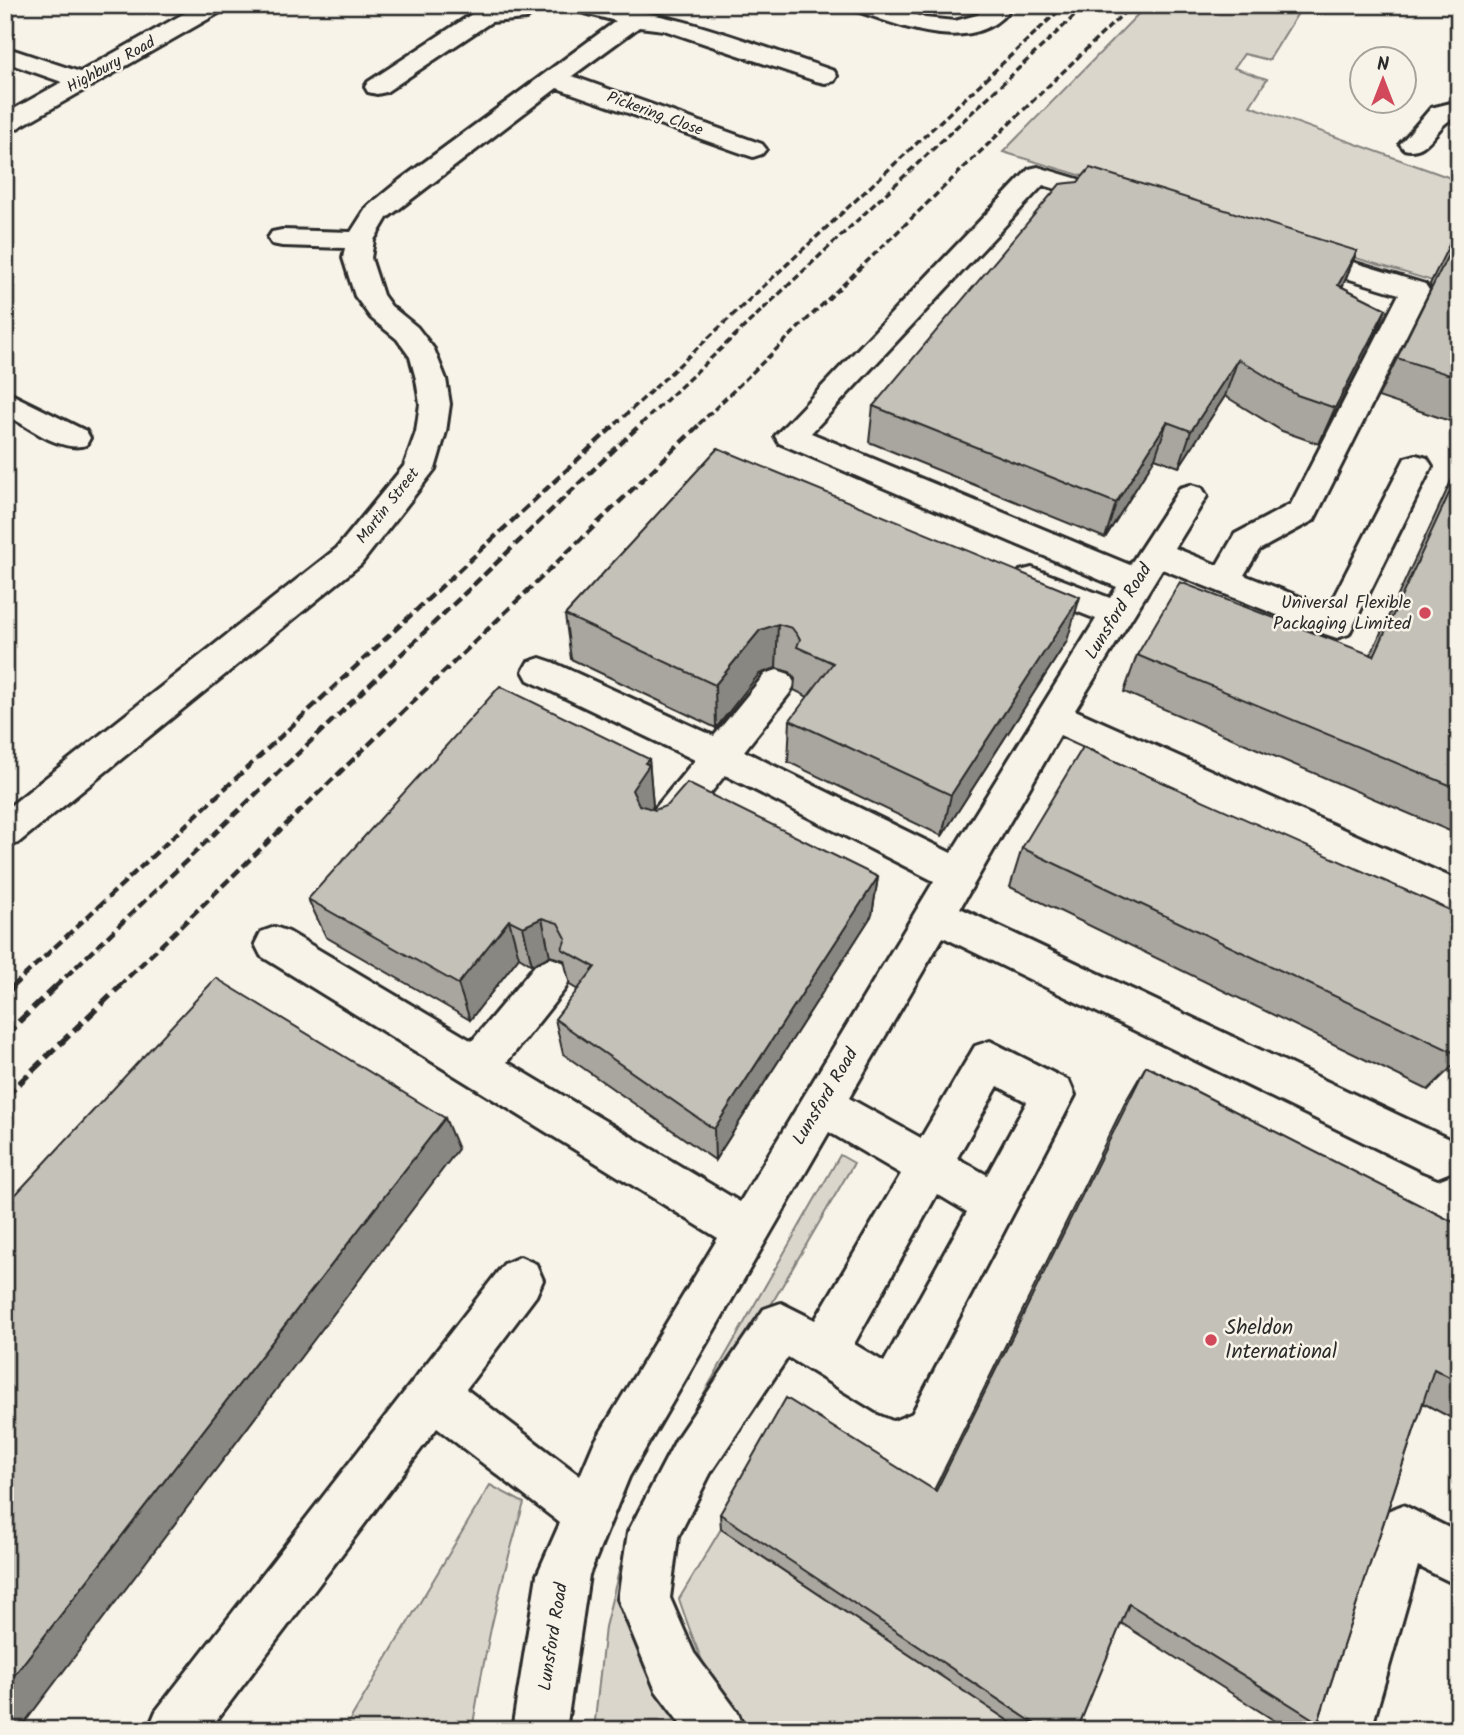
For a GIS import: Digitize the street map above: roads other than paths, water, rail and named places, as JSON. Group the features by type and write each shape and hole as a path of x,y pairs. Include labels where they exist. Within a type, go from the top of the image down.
{"street":[{"name":"Highbury Road","path":"5,125 216,5"},
{"path":"377,87 486,15 518,14 531,5"},
{"path":"581,5 634,19 667,23 825,76"},
{"path":"862,5 933,26 965,27 986,20 1002,5"},
{"path":"282,237 360,240 376,213 634,19"},
{"path":"5,54 82,81"},
{"name":"Pickering Close","path":"556,79 753,149"},
{"path":"1413,144 1440,113 1459,108"},
{"path":"1137,583 790,436 1038,175 1142,207"},
{"name":"Martin Street","path":"5,832 349,556 419,469 431,432 431,379 424,356 407,333 381,312 369,296 357,258 360,240"},
{"path":"1224,581 1247,542 1303,512 1415,290 1272,246"},
{"path":"12,414 75,439"},
{"path":"1000,567 1137,583 1224,581 1337,625 1416,466"},
{"name":"Lunsford Road","path":"539,1730 563,1575 611,1460 1053,716 1191,496"},
{"path":"540,671 719,755 959,875"},
{"path":"657,832 777,684"},
{"path":"1053,716 1459,899"},
{"path":"936,915 1438,1156"},
{"path":"275,944 747,1231"},
{"path":"477,1067 551,976"},
{"path":"718,1730 675,1672 644,1599 653,1532 694,1455 781,1326 823,1352 893,1394 1054,1095 990,1060 823,1352"},
{"path":"821,1105 996,1204"},
{"path":"175,1730 520,1280"},
{"path":"433,1394 589,1514"},
{"path":"1344,1730 1403,1530 1459,1561"}],"railway":[{"path":"616,424 1065,5"},
{"path":"641,424 1086,5"},
{"path":"699,424 1132,5"},
{"path":"12,987 617,423"},
{"path":"55,987 642,423"},
{"path":"118,987 701,423"},
{"path":"5,994 14,986"},
{"path":"5,1035 56,986"},
{"path":"5,1097 120,986"}],"place":[{"name":"Universal Flexible Packaging Limited","path":"1425,613"},
{"name":"Sheldon International","path":"1211,1340"}]}
